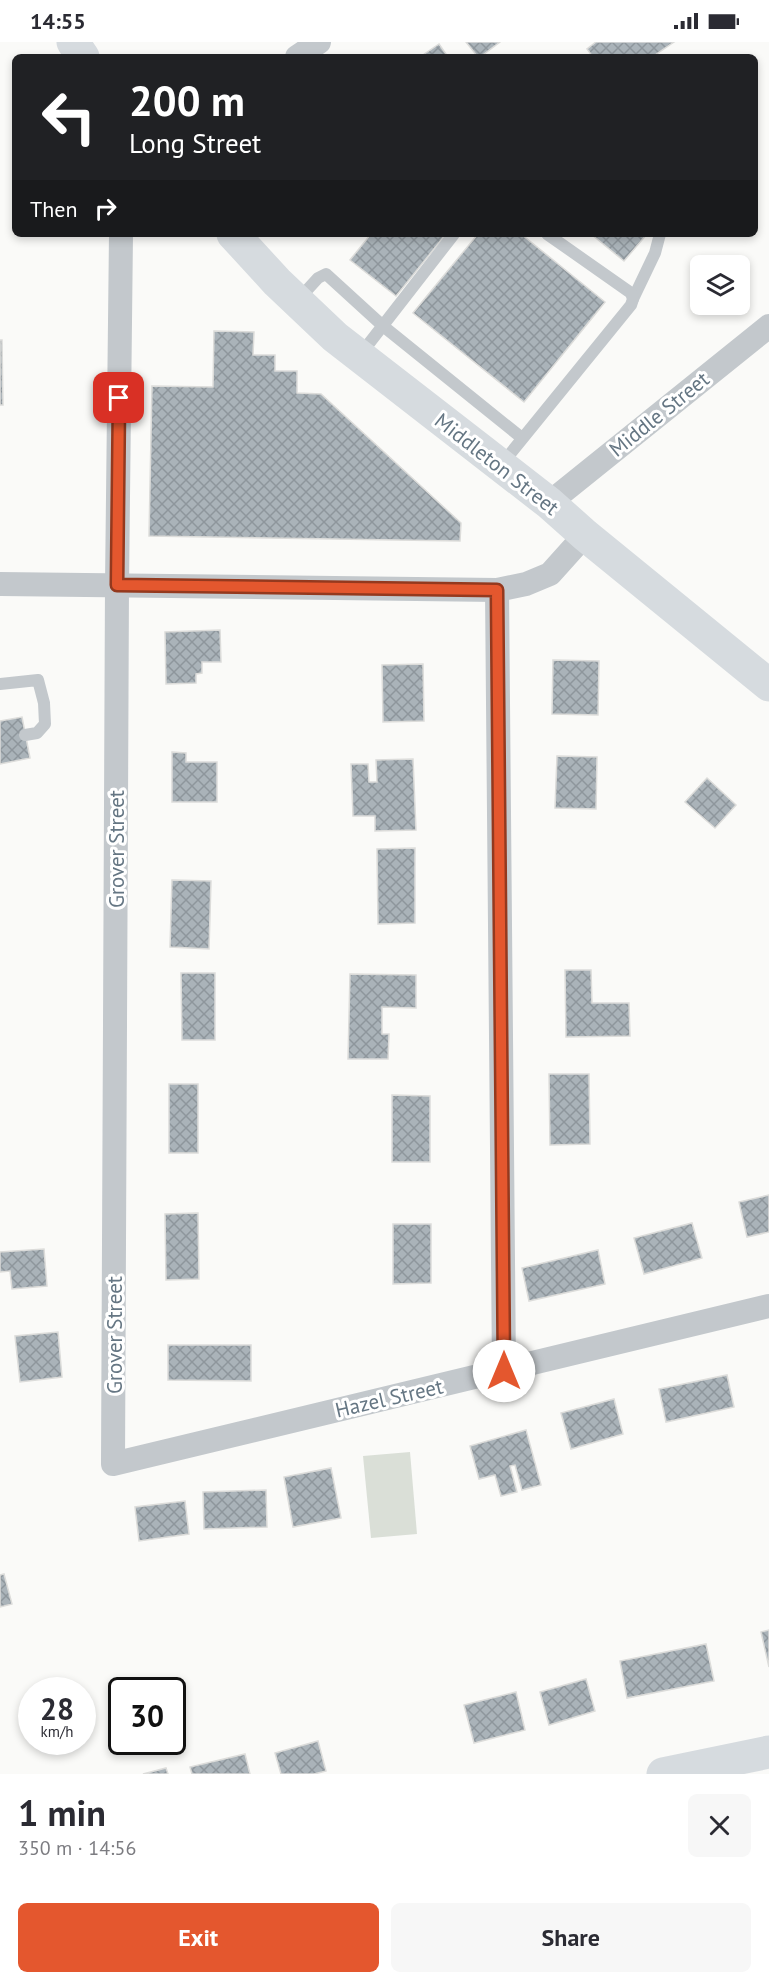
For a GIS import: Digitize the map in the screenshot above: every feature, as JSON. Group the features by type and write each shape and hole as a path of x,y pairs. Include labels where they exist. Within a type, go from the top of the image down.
{"street":[{"path":"301,54 319,42"},
{"name":"Grover Street","path":"113,1464 121,237"},
{"name":"Middleton Street","path":"236,237 297,302 335,337 549,503 769,685"},
{"name":"Middle Street","path":"549,503 769,326"},
{"path":"0,584 497,590 526,584 550,574 585,535"},
{"path":"497,590 504,1371"},
{"name":"Hazel Street","path":"113,1464 769,1306"},
{"path":"663,1774 769,1752"}],"lane":[{"path":"359,356 452,237"},
{"path":"551,237 631,293 633,299"},
{"path":"500,466 632,304 655,253 659,237"},
{"path":"297,302 318,278 326,274 383,326 522,438"},
{"path":"0,684 38,680 44,703 45,724 37,733 25,735"}],"shaded area":[{"path":"410,1452 417,1534 371,1538 363,1456"}],"building":[{"path":"466,42 500,42 484,54 476,54"},
{"path":"596,42 674,42 656,54 591,54 587,49"},
{"path":"439,44 446,54 424,54"},
{"path":"369,237 444,237 396,296 350,260"},
{"path":"476,237 525,237 605,302 524,402 413,313"},
{"path":"595,237 644,237 624,261"},
{"path":"214,331 254,332 253,355 275,355 275,371 297,371 297,393 321,394 461,523 460,541 149,536 152,386 213,387"},
{"path":"0,340 2,340 3,405 0,405"},
{"path":"220,630 221,662 202,662 202,673 196,674 196,683 166,684 165,632"},
{"path":"553,660 599,661 598,715 552,714"},
{"path":"423,664 424,721 383,722 382,665"},
{"path":"22,717 30,758 0,764 0,721"},
{"path":"172,752 186,753 186,762 217,762 217,802 172,802"},
{"path":"557,756 597,757 596,809 555,808"},
{"path":"413,759 416,830 375,831 375,816 353,816 351,764 368,764 369,782 377,782 376,760"},
{"path":"707,778 736,805 715,828 685,802"},
{"path":"415,848 415,923 378,924 377,849"},
{"path":"172,880 211,881 209,949 170,947"},
{"path":"565,970 591,970 592,1003 629,1003 630,1036 566,1037"},
{"path":"181,973 215,973 215,1040 182,1040"},
{"path":"350,974 416,975 416,1008 382,1007 382,1034 389,1034 388,1059 348,1059"},
{"path":"549,1074 589,1074 590,1144 550,1145"},
{"path":"169,1084 198,1084 198,1153 169,1153"},
{"path":"392,1095 430,1096 430,1162 392,1162"},
{"path":"769,1195 769,1232 747,1237 739,1202"},
{"path":"198,1213 199,1279 166,1280 165,1214"},
{"path":"692,1223 702,1258 644,1274 634,1238"},
{"path":"393,1224 431,1224 431,1283 393,1284"},
{"path":"44,1249 47,1286 12,1289 10,1271 0,1272 0,1252"},
{"path":"598,1250 605,1284 529,1301 522,1268"},
{"path":"58,1332 62,1377 20,1382 15,1336"},
{"path":"168,1345 251,1345 251,1381 168,1380"},
{"path":"727,1375 734,1407 666,1422 659,1389"},
{"path":"614,1399 623,1434 571,1449 561,1413"},
{"path":"526,1430 541,1485 522,1490 515,1465 510,1466 517,1492 501,1496 495,1475 479,1479 470,1446"},
{"path":"331,1468 341,1518 293,1527 284,1477"},
{"path":"266,1490 267,1527 204,1529 203,1492"},
{"path":"185,1501 189,1534 139,1541 135,1507"},
{"path":"4,1574 12,1604 0,1607 0,1575"},
{"path":"769,1630 769,1667 761,1632"},
{"path":"706,1644 714,1681 627,1698 620,1661"},
{"path":"586,1679 595,1711 549,1725 540,1692"},
{"path":"516,1692 525,1730 474,1743 464,1705"},
{"path":"318,1741 326,1771 314,1774 281,1774 275,1753"},
{"path":"245,1754 250,1774 192,1774 190,1767"},
{"path":"166,1768 168,1774 143,1774"}],"route":[{"path":"119,398 117,585 497,590 504,1371"}]}
